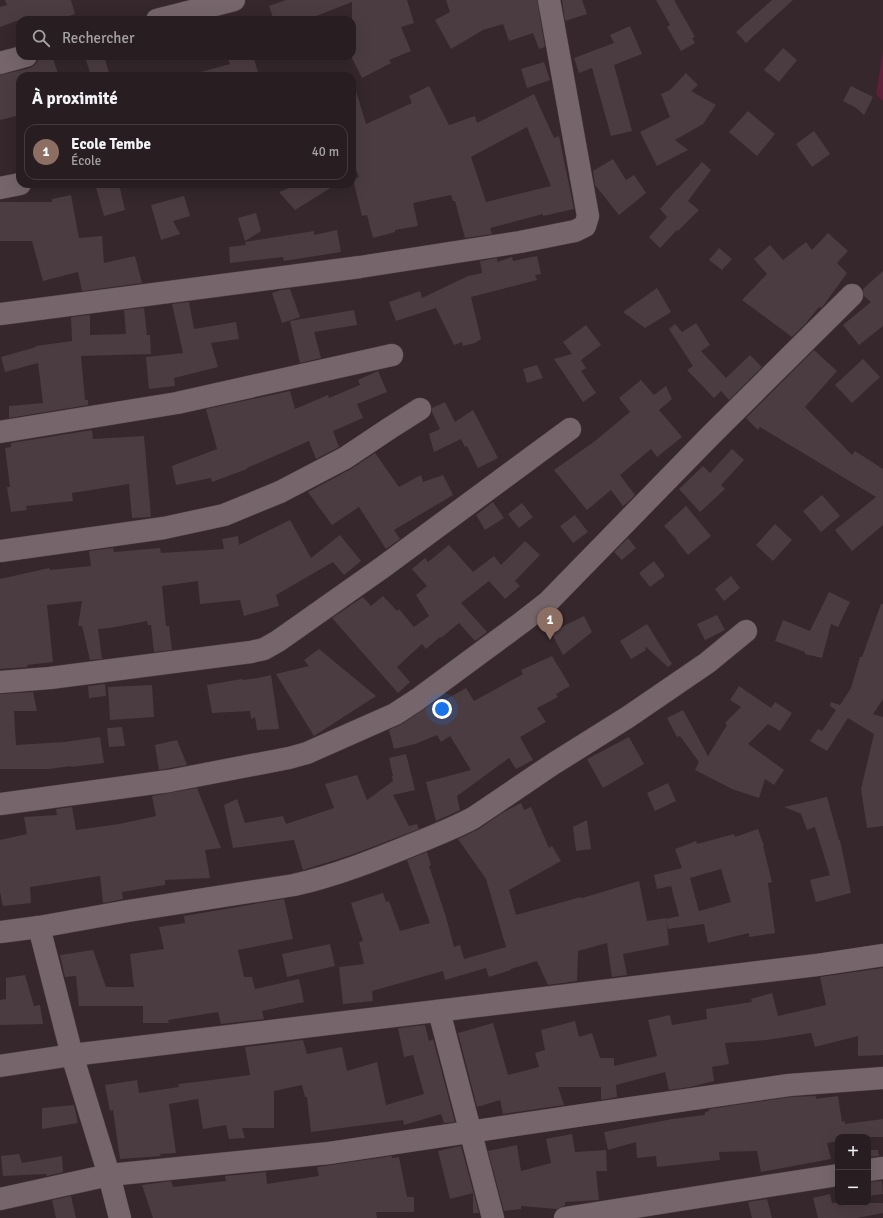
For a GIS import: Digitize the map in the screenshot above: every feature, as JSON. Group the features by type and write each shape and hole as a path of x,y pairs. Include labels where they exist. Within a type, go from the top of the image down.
{"street":[{"path":"172,16 234,0"},
{"path":"0,314 360,267 520,242 575,231 585,226 588,216 549,0"},
{"path":"0,63 16,59"},
{"path":"0,188 16,185"},
{"path":"0,804 169,781 289,758 307,753 396,714 548,602 711,435 852,296"},
{"path":"0,432 176,403 392,356"},
{"path":"0,551 164,528 224,515 280,492 345,458 420,410"},
{"path":"0,682 50,678 251,652 264,649 278,641 377,571 570,429"},
{"path":"0,932 39,927 128,910 294,885 316,880 388,855 460,825 473,818 553,764 628,717 707,663 746,631"},
{"path":"39,927 72,1055 109,1175 120,1218"},
{"path":"0,1066 72,1055 809,966 883,955"},
{"path":"439,1011 493,1218"},
{"path":"0,1199 109,1175 329,1153 471,1131 789,1086 883,1078"},
{"path":"871,1170 883,1168"},
{"path":"565,1218 835,1175"}],"shaded area":[{"path":"883,51 883,101 876,94"}],"building":[{"path":"5,0 71,0 75,14 69,16 16,16 16,21 0,27 0,7 7,5"},
{"path":"286,0 407,0 414,23 401,27 411,51 389,60 391,63 362,78 353,60 356,60 356,16 352,16 352,2 316,16 273,16 269,6"},
{"path":"446,0 537,0 545,47 539,49 533,33 509,41 503,24 483,30 451,49 435,20 450,12"},
{"path":"562,0 582,0 587,14 565,21"},
{"path":"656,0 674,0 695,37 692,38 695,43 681,51 667,27 670,25"},
{"path":"772,0 793,0 746,43 736,32"},
{"path":"630,26 642,54 614,65 632,131 611,136 592,68 579,73 574,58 614,43 610,35"},
{"path":"783,48 797,60 779,82 764,70"},
{"path":"38,60 53,60 58,72 16,72 16,116 0,120 0,75 30,68 35,65"},
{"path":"86,60 105,60 109,72 90,72"},
{"path":"228,60 254,60 258,72 201,72 230,64"},
{"path":"544,62 550,80 527,88 521,69"},
{"path":"686,73 698,85 691,91 716,105 703,124 675,140 688,150 657,166 640,132 670,117 661,94 670,90"},
{"path":"429,86 449,125 475,116 477,123 534,94 554,138 559,136 574,209 543,216 543,214 490,228 492,234 465,238 455,201 453,201 451,195 413,203 418,226 395,230 395,232 373,238 367,215 362,216 355,188 356,178 359,177 356,170 356,91 366,124 412,103 409,96","holes":["527,127 551,186 486,202 471,157"]},
{"path":"851,86 873,97 864,115 855,107 843,101"},
{"path":"748,111 775,134 757,156 729,132"},
{"path":"814,131 830,154 812,167 796,144"},
{"path":"613,159 626,180 634,175 646,193 619,215 595,185 593,171"},
{"path":"702,162 711,170 688,201 699,210 660,248 649,237 667,217 660,209"},
{"path":"96,188 120,188 125,210 104,216"},
{"path":"290,188 331,188 295,210 279,192"},
{"path":"71,195 79,238 102,236 104,263 135,256 142,283 82,291 78,272 43,281 32,241 0,241 0,202 52,202 52,199"},
{"path":"184,196 190,216 173,221 180,234 161,240 151,205"},
{"path":"256,213 261,231 245,241 238,218"},
{"path":"337,230 341,252 284,261 283,257 230,263 229,247 246,245 245,242 314,231 314,235"},
{"path":"828,233 848,251 837,263 847,273 823,306 821,308 819,307 792,337 742,300 767,274 754,259 770,245 783,260 806,242 812,250"},
{"path":"719,248 732,259 722,270 709,260"},
{"path":"537,256 541,274 535,275 537,280 471,297 481,339 475,343 463,346 462,342 454,345 436,308 396,321 389,302 420,291 422,298 468,276 482,273 480,261 497,258 497,262 512,257 513,261"},
{"path":"883,271 883,326 859,345 843,325 871,302 864,296 863,289"},
{"path":"657,288 671,312 645,328 623,312"},
{"path":"290,289 300,317 282,323 272,293"},
{"path":"189,302 194,329 236,322 239,339 211,343 218,367 174,378 175,386 149,389 146,357 183,353 172,304"},
{"path":"144,308 147,335 150,335 151,354 81,356 85,400 88,400 88,405 9,418 9,406 43,403 38,363 5,372 1,357 36,346 72,341 71,317 90,315 90,335 126,334 124,310"},
{"path":"354,310 357,325 314,332 321,358 300,363 290,321"},
{"path":"696,323 710,345 701,351 726,378 750,355 762,367 729,400 721,391 714,398 687,370 693,366 669,329 675,324 682,332"},
{"path":"586,325 601,345 581,360 586,368 581,371 596,393 583,402 554,359 572,354 563,342"},
{"path":"814,350 837,371 805,407 852,455 855,451 883,469 883,525 852,551 835,530 876,497 760,427 758,430 746,418"},
{"path":"863,359 880,377 852,403 835,385"},
{"path":"537,365 543,378 527,383 523,369"},
{"path":"378,371 387,392 357,404 363,418 333,431 339,447 316,459 309,441 247,469 212,482 211,478 176,485 172,466 217,449 206,409 290,391 295,409 328,395 329,398 360,385 358,380"},
{"path":"641,380 654,395 666,386 672,399 659,410 682,437 657,457 651,449 620,475 635,495 627,503 623,506 611,490 587,510 554,470 595,441 630,412 619,398"},
{"path":"445,402 455,422 473,410 498,458 478,468 467,446 465,447 461,439 434,452 429,434 440,429 432,412 432,408"},
{"path":"92,430 93,439 144,436 151,517 132,518 129,484 72,493 73,501 26,506 27,510 11,512 7,487 10,487 5,448 11,447 11,443"},
{"path":"732,449 744,460 721,485 725,489 700,512 679,489 703,466 710,473"},
{"path":"375,453 399,487 421,475 423,482 443,475 453,495 394,530 400,539 386,549 359,507 332,525 308,492 351,469"},
{"path":"822,495 840,516 821,532 803,511"},
{"path":"493,502 504,518 485,530 476,515"},
{"path":"522,503 533,517 519,528 508,514"},
{"path":"686,506 711,536 688,555 664,526"},
{"path":"575,515 588,532 573,543 560,526"},
{"path":"290,520 311,558 340,535 361,561 344,575 333,562 276,595 279,606 244,616 240,600 200,604 198,581 162,586 166,626 169,626 172,650 154,652 151,625 148,625 147,621 98,629 102,659 90,660 82,626 78,626 82,601 47,605 53,662 27,665 28,667 0,669 0,579 49,568 50,570 91,566 89,551 113,548 114,552 160,548 161,553 224,549 222,539 238,536 239,545"},
{"path":"775,524 792,540 773,561 756,545"},
{"path":"628,538 636,548 622,560 614,552"},
{"path":"525,541 540,555 515,581 520,586 505,599 489,581 461,603 487,632 475,641 459,623 426,649 422,644 397,667 410,682 398,693 332,618 363,597 371,606 383,596 397,611 399,609 414,627 429,616 416,595 427,586 412,569 425,558 428,562 449,545 473,572 494,556 501,565"},
{"path":"654,561 665,576 650,587 639,573"},
{"path":"731,576 740,588 724,601 715,589"},
{"path":"829,592 850,602 838,627 831,624 822,658 805,654 805,652 775,641 783,620 810,631"},
{"path":"881,604 883,604 883,699 873,714 883,717 883,826 867,828 861,789 874,734 848,718 827,751 810,741 818,729 822,731 836,710 830,706 831,702 840,705 851,688 860,657 862,657"},
{"path":"717,615 725,630 705,640 697,624"},
{"path":"584,616 592,632 563,655 551,632"},
{"path":"647,624 672,664 668,667 646,647 646,650 631,659 620,641"},
{"path":"319,649 376,696 314,736 276,674 309,666 304,660"},
{"path":"552,656 570,686 556,694 558,697 537,708 546,722 520,737 533,760 516,769 509,758 457,796 460,810 436,821 426,782 471,770 450,736 441,742 437,735 415,744 394,749 389,730 402,724 436,701 438,704 466,688 474,701 523,674 521,670"},
{"path":"271,675 279,729 257,730 255,717 251,719 250,711 212,713 207,685"},
{"path":"105,684 106,696 89,698 88,686"},
{"path":"152,685 154,717 110,720 108,687"},
{"path":"739,686 771,708 775,702 792,713 780,731 768,724 748,744 784,770 774,785 765,779 759,798 732,789 695,770 699,762 680,736 677,737 667,718 683,710 708,756 727,725 725,723 741,707 730,700"},
{"path":"33,692 37,711 14,711 16,745 64,742 100,737 104,763 49,769 0,769 0,694"},
{"path":"122,727 125,746 109,747 107,728"},
{"path":"629,737 644,764 603,788 587,759"},
{"path":"177,740 187,765 159,770 155,745"},
{"path":"406,754 415,790 393,795 409,826 417,824 419,829 351,855 303,870 294,840 233,848 224,805 237,799 245,823 283,816 286,824 334,808 325,784 357,775 367,800 393,781 389,758"},
{"path":"668,783 676,801 655,811 647,793"},
{"path":"197,788 221,848 205,850 210,878 165,880 165,885 122,892 123,899 103,903 100,876 30,887 31,903 3,906 0,892 0,840 27,834 24,817 57,815 56,809 72,807 76,830 119,824 156,816 152,796"},
{"path":"827,797 840,840 851,893 816,902 810,880 830,875 815,827 807,830 802,814 784,807"},
{"path":"521,803 524,810 531,807 549,848 552,846 561,861 509,890 516,915 581,897 582,899 639,881 647,921 666,918 669,945 623,954 627,975 612,977 607,943 578,951 577,981 548,985 537,961 489,977 486,968 445,980 443,971 372,991 373,1001 343,1004 339,967 364,964 359,942 363,941 351,903 383,893 386,902 389,901 400,931 430,923 407,860 427,852 431,865 429,866 446,917 454,947 460,945 464,959 506,947 486,879 458,839 479,829 502,813"},
{"path":"587,820 591,849 576,851 573,827"},
{"path":"758,829 764,846 772,882 768,883 775,933 749,937 749,933 708,943 704,924 668,929 666,919 679,916 671,886 657,889 654,875 682,868 675,849 696,841 697,844 734,834 735,837","holes":["721,869 731,902 699,911 690,878"]},
{"path":"284,899 293,939 238,950 244,977 252,977 255,989 299,979 304,1002 262,1011 264,1019 221,1024 218,1012 168,1020 169,1023 143,1023 143,1006 79,1006 76,976 65,977 60,955 93,950 106,987 134,987 130,954 164,949 159,927 185,923 184,916"},
{"path":"330,944 335,966 287,977 282,954"},
{"path":"883,968 883,1055 858,1056 858,1036 815,1047 811,1033 767,1040 725,1043 729,1064 712,1067 714,1081 690,1087 669,1090 665,1072 616,1085 617,1097 601,1100 601,1087 558,1087 564,1105 503,1114 500,1100 477,1107 458,1033 493,1023 508,1075 539,1067 535,1053 545,1050 541,1030 575,1021 579,1037 592,1033 600,1058 614,1058 614,1066 657,1056 648,1020 670,1015 672,1025 707,1019 706,1009 752,1002 751,999 772,993 778,1016 826,1005 820,977"},
{"path":"25,975 34,1006 40,1005 43,1024 0,1025 0,1000 6,999 6,978"},
{"path":"425,1025 429,1041 433,1039 455,1122 444,1123 441,1114 404,1125 403,1120 311,1132 307,1097 305,1097 302,1085 274,1091 274,1128 242,1128 245,1138 229,1139 226,1125 203,1129 198,1099 169,1104 176,1153 160,1154 161,1156 120,1159 113,1110 110,1111 105,1085 137,1080 139,1093 179,1087 178,1084 250,1075 245,1047 303,1040 307,1054 342,1047 347,1071 377,1062 386,1105 424,1094 413,1055 404,1057 398,1028"},
{"path":"816,1096 816,1099 838,1096 842,1122 845,1121 845,1124 883,1119 883,1137 871,1137 871,1134 835,1134 835,1142 827,1143 831,1159 761,1172 757,1151 719,1152 720,1160 657,1167 656,1156 637,1158 636,1142 608,1150 604,1132 672,1119 705,1115 705,1112 709,1111 709,1109 790,1097"},
{"path":"74,1105 78,1123 42,1129 42,1108"},
{"path":"572,1134 575,1152 606,1150 607,1171 596,1171 599,1200 565,1202 565,1205 557,1209 521,1206 521,1209 504,1211 488,1151 517,1145 521,1171 551,1163 546,1139"},
{"path":"461,1146 479,1213 473,1213 473,1193 450,1199 438,1151"},
{"path":"871,1150 878,1150 879,1156 871,1157"},
{"path":"19,1154 22,1163 62,1156 63,1172 47,1176 46,1174 3,1176 1,1156"},
{"path":"392,1156 392,1158 399,1157 407,1197 414,1197 414,1212 376,1212 377,1218 153,1218 142,1185 171,1181 173,1187 226,1181 225,1176 266,1172 267,1184 319,1176 317,1167"},
{"path":"882,1181 883,1194 871,1196 871,1182"},
{"path":"830,1194 832,1203 835,1203 835,1206 871,1206 871,1203 883,1203 883,1213 857,1218 818,1218 813,1198"},
{"path":"71,1196 76,1218 56,1218 52,1200"},
{"path":"767,1199 772,1218 752,1218 748,1202"}],"place":[{"name":"Ecole Tembe","path":"550,640"}]}
